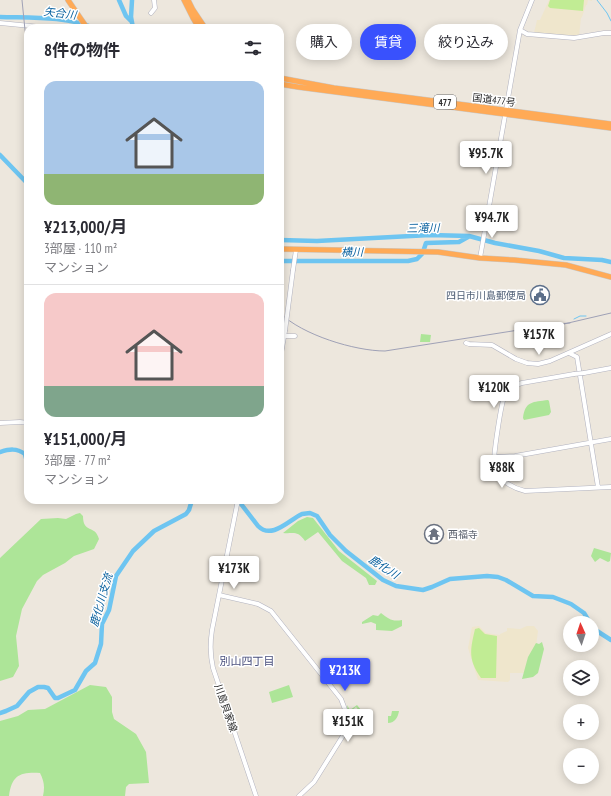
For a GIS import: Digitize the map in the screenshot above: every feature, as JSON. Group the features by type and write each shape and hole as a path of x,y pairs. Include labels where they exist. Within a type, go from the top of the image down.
{"highway":[{"path":"67,0 84,24"},
{"path":"184,0 197,24"},
{"path":"188,0 202,24"},
{"name":"国道477号","path":"284,79 334,88 611,128"},
{"name":"国道477号","path":"284,85 611,124"},
{"path":"284,250 296,253 438,252 480,258 566,265 611,277"}],"street":[{"path":"151,13 155,8 154,0"},
{"path":"480,258 520,30 532,0"},
{"path":"0,23 24,25"},
{"path":"520,30 527,34 574,38 611,33"},
{"path":"295,336 284,333 296,253"},
{"path":"466,343 496,346 516,359 531,364 542,364 550,362 611,334"},
{"path":"583,347 579,351 577,357 598,488"},
{"path":"569,353 577,357"},
{"path":"611,368 519,384 508,390 503,400 494,457 495,468 500,476 523,491 531,492 611,486"},
{"path":"0,423 24,422"},
{"path":"494,457 507,457 611,439"},
{"name":"川島貝家線","path":"238,504 212,630 210,656 256,796"},
{"path":"219,595 258,604 271,611 344,704 347,721 344,734 314,782 299,796"}],"shaded area":[{"path":"549,0 588,0 581,18 579,36 534,33 537,20 540,20"},
{"path":"479,626 486,633 500,635 507,631 507,628 520,629 527,626 534,626 538,631 536,646 528,657 525,673 510,673 510,680 508,682 478,680 468,648 472,627"}],"green space":[{"path":"550,0 584,0 583,11 550,8 548,6"},
{"path":"421,334 431,335 430,342 420,342"},
{"path":"548,400 551,412 549,415 524,420 524,412 528,405 534,402"},
{"path":"80,513 83,516 85,525 97,534 99,539 94,549 74,556 65,563 43,575 37,581 22,609 16,636 19,666 13,677 0,681 0,558 41,519 66,519"},
{"path":"307,517 313,518 339,551 377,581 375,585 369,585 366,578 342,561 318,532 305,541 300,535 283,533 298,521"},
{"path":"594,548 611,553 610,561 608,562 600,558 595,562 591,556"},
{"path":"381,613 391,620 402,620 402,626 392,631 376,630 376,624 371,622 362,624 362,622 373,615 378,616"},
{"path":"479,628 485,634 497,636 496,678 481,678 472,660 471,649 475,629"},
{"path":"542,642 544,649 538,673 533,677 522,679 528,657 536,643 539,644"},
{"path":"90,685 106,687 112,697 112,712 114,719 136,734 146,752 149,783 129,784 126,787 125,796 43,796 44,784 40,773 27,773 18,776 15,779 12,783 9,796 0,796 0,721 18,716 28,710 45,709"},
{"path":"289,685 293,697 272,703 269,692"},
{"path":"347,705 350,710 357,705 361,710 361,713 356,707 349,713 355,723 349,720"},
{"path":"392,711 399,711 396,719 393,722 388,723 388,716 391,716"}],"waterway":[{"name":"三滝川","path":"119,0 126,16 131,21"},
{"name":"三滝川","path":"132,0 132,24"},
{"path":"597,0 611,21"},
{"name":"矢合川","path":"0,17 72,21 83,24"},
{"name":"横川","path":"0,155 24,180"},
{"name":"三滝川","path":"284,240 317,241 430,235 469,236 564,258 602,260 611,262"},
{"name":"横川","path":"424,249 426,243 459,242 468,237"},
{"name":"横川","path":"284,261 408,261 417,259 422,254"},
{"path":"574,319 580,316 586,316"},
{"name":"鹿化川","path":"0,452 13,450 24,453"},
{"name":"鹿化川支流","path":"0,713 17,706 29,692 38,687 48,688 55,698 75,690 86,671 95,663 101,644 102,624 109,610 116,576 133,551 154,531 186,514 191,504"},
{"name":"鹿化川","path":"241,504 258,526 263,530 269,531 280,528 302,514 310,513 317,516 330,535 346,551 383,580 396,586 423,590 450,579 487,576 498,577 533,596 553,597 571,604 586,616"},
{"name":"鹿化川","path":"599,632 611,640"}],"railway":[{"path":"22,0 24,24"},
{"path":"564,324 611,313"},
{"path":"284,316 301,328 315,335 344,345 385,351 570,323"}],"place":[{"name":"四日市川島郵便局","path":"540,295"},
{"name":"西福寺","path":"434,534"}],"district":[{"name":"別山四丁目","path":"247,661"}]}
